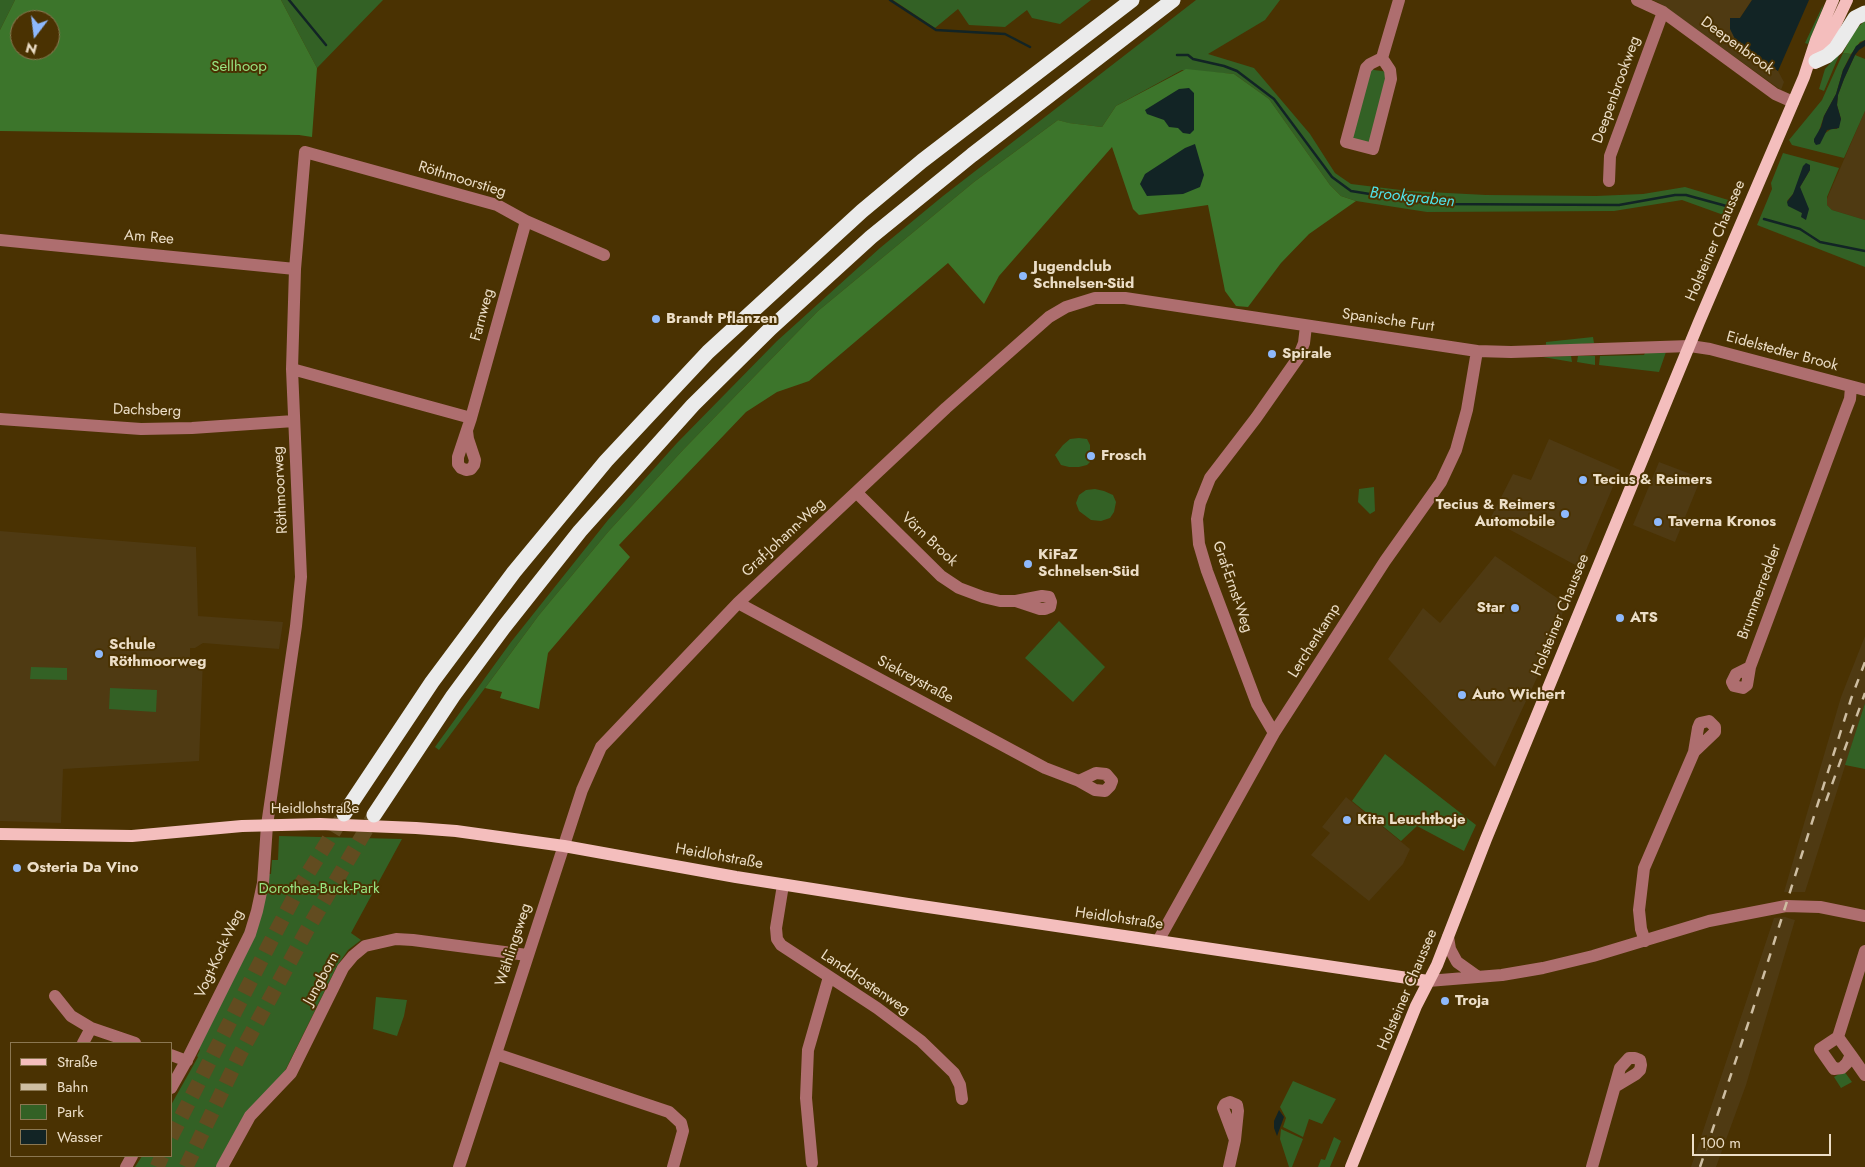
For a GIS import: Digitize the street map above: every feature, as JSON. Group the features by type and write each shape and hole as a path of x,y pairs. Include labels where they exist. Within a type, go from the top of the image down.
{"highway":[{"path":"344,814 432,682 514,572 606,461 702,358 869,205 922,161 1132,0"},
{"path":"374,815 453,696 510,620 580,531 693,405 771,328 872,237 972,155 1173,0"},
{"path":"1816,62 1830,54 1836,48 1855,18 1865,13"}],"main road":[{"name":"Holsteiner Chaussee","path":"1351,1167 1416,1006 1437,965 1482,848 1690,346 1804,77 1832,0"},
{"name":"Holsteiner Chaussee","path":"1804,77 1816,62 1847,0"},
{"name":"Heidlohstraße","path":"0,834 132,836 267,825 320,824 456,831 564,846 783,885 1428,981"}],"street":[{"path":"1382,58 1390,70 1391,79 1372,149 1346,142 1366,68 1382,58 1399,0"},
{"name":"Deepenbrook","path":"1637,0 1663,12 1775,94 1793,102"},
{"name":"Deepenbrookweg","path":"1609,182 1610,156 1663,12"},
{"name":"Röthmoorstieg","path":"305,152 498,205 526,221 604,255"},
{"name":"Röthmoorweg","path":"267,825 300,594 292,369 295,269 305,152"},
{"name":"Farnweg","path":"467,431 526,221"},
{"name":"Am Ree","path":"0,240 295,269"},
{"name":"Spanische Furt","path":"1084,302 1095,298 1125,298 1476,352 1690,346"},
{"name":"Graf-Johann-Weg","path":"564,846 586,778 601,747 738,603 946,408 1049,317 1066,307 1084,302"},
{"name":"Graf-Ernst-Weg","path":"1274,733 1256,704 1207,571 1199,544 1197,519 1200,503 1210,478 1256,418 1298,358 1304,343 1306,326"},
{"name":"Eidelstedter Brook","path":"1690,346 1710,349 1865,390"},
{"name":"Lerchenkamp","path":"1158,941 1274,733 1385,561 1441,482 1456,450 1467,410 1476,352"},
{"path":"292,369 471,418"},
{"name":"Brummerredder","path":"1750,667 1845,412 1851,387"},
{"name":"Dachsberg","path":"0,419 141,429 192,428 294,421"},
{"name":"Vörn Brook","path":"857,493 941,576 959,588 983,597 1000,601 1016,601"},
{"name":"Siekreystraße","path":"738,603 1022,757 1079,781"},
{"path":"1645,941 1641,929 1639,910 1644,868 1694,752"},
{"name":"Vogt-Kock-Weg","path":"172,1086 187,1061 250,934 258,911 263,884 267,825"},
{"name":"Wählingsweg","path":"459,1167 564,846"},
{"name":"Landdrostenweg","path":"783,885 776,928 777,939 786,949 883,1013 921,1042 954,1072 960,1085 962,1099"},
{"path":"1428,981 1478,977 1543,968 1593,956 1709,921 1792,905 1832,908 1865,916"},
{"path":"1448,937 1450,949 1457,962 1478,977"},
{"name":"Jungborn","path":"222,1167 250,1116 291,1073 343,968 365,946 396,939 527,955"},
{"path":"1851,1056 1842,1068 1834,1069 1820,1049 1838,1037 1865,951"},
{"path":"812,1163 806,1098 808,1050 829,977"},
{"path":"55,996 70,1016 91,1028 132,1042"},
{"path":"84,1042 91,1028"},
{"path":"1838,1037 1865,1075"},
{"path":"496,1054 669,1112 681,1123 683,1131 674,1167"},
{"path":"172,1055 187,1061"},
{"path":"1592,1167 1616,1086"},
{"path":"1229,1167 1235,1140"}],"shaded area":[{"path":"1652,0 1752,0 1740,18 1735,18 1736,41 1778,71 1784,82 1781,90 1658,2"},
{"path":"1865,111 1865,220 1832,210 1826,201"},
{"path":"1549,439 1620,470 1579,567 1490,519 1513,474 1531,480"},
{"path":"1659,462 1701,478 1675,542 1633,525"},
{"name":"Schule Röthmoorweg","path":"0,531 196,547 198,616 283,622 279,649 203,643 195,648 190,648 190,659 203,660 199,761 63,769 61,823 0,821"},
{"path":"1495,556 1566,604 1542,667 1495,767 1388,659 1423,608 1440,623"},
{"path":"1865,636 1865,703 1805,892 1784,892 1841,697"},
{"path":"1346,797 1410,849 1403,864 1369,901 1311,855 1330,833 1322,827"},
{"path":"1785,917 1795,920 1746,1085 1716,1167 1691,1167 1774,918"}],"green space":[{"path":"0,0 15,0 10,10 0,30"},
{"name":"Sellhoop","path":"15,0 281,0 317,68 312,137 299,135 0,131 0,30 10,10"},
{"path":"281,0 383,0 317,68"},
{"path":"893,0 1091,0 1060,24 1032,18 1027,10 1005,27 969,25 958,9 935,28"},
{"path":"1196,0 1280,0 1265,20 1208,54 1254,68 1310,134 1335,173 1351,184 1409,191 1486,195 1596,196 1643,194 1685,187 1735,202 1729,217 1682,200 1614,211 1427,212 1356,201 1341,196 1330,185 1269,99 1234,74 1182,70 1116,106 1102,127 1058,120 974,182 818,311 682,451 608,532 539,615 439,750 435,747 511,642 608,520 677,443 777,341 880,248 943,196"},
{"path":"1823,5 1808,44 1805,43"},
{"path":"1865,21 1865,40 1860,42 1851,54 1843,53 1851,37"},
{"path":"1840,53 1824,91 1819,89 1825,69"},
{"path":"1843,53 1851,54 1819,131 1824,134 1831,129 1837,129 1841,119 1837,105 1838,95 1844,79 1855,55 1865,59 1865,111 1844,158 1792,145 1789,140 1822,100"},
{"path":"1370,67 1374,70 1389,72 1372,141 1367,144 1349,139"},
{"path":"1186,69 1234,74 1269,99 1330,185 1341,196 1356,201 1309,234 1281,263 1248,307 1236,306 1225,291 1208,205 1139,215 1133,209 1112,147 999,276 984,304 948,263 809,381 777,392 746,412 619,545 630,557 548,653 539,709 500,698 502,692 485,688 539,615 608,532 682,451 818,311 974,182 1058,120 1102,127 1116,106"},
{"path":"1783,153 1839,168 1827,197 1827,205 1832,210 1865,220 1865,267 1757,225 1772,189 1771,183","holes":["1810,165 1810,170 1800,187 1806,219 1802,213 1787,201"]},
{"path":"1593,337 1594,343 1546,347 1546,342"},
{"path":"1646,351 1666,352 1659,372 1599,365 1600,356 1644,355"},
{"path":"1571,356 1572,362 1543,357"},
{"path":"1578,356 1595,356 1595,365 1577,362"},
{"path":"1070,439 1087,439 1090,445 1090,462 1079,467 1061,465 1055,455"},
{"path":"1374,487 1375,511 1370,514 1358,502 1359,489"},
{"path":"1095,489 1113,495 1116,502 1114,512 1110,518 1101,521 1091,520 1079,511 1076,503 1079,495 1086,490"},
{"path":"1059,621 1105,667 1073,702 1025,658"},
{"path":"31,667 67,668 67,680 30,679"},
{"path":"110,688 157,690 156,712 109,709"},
{"path":"1865,703 1865,769 1845,765"},
{"path":"1385,754 1476,825 1464,851 1417,826 1401,841 1352,801"},
{"name":"Dorothea-Buck-Park","path":"279,836 402,839 351,933 361,940 348,950 337,966 281,1079 218,1167 135,1167 141,1157 172,1157 172,1103 198,1057 200,1050 197,1048 268,874 271,874 272,860 278,860"},
{"path":"376,997 407,1000 397,1036 373,1029"},
{"path":"1844,1071 1852,1082 1841,1088 1834,1077"},
{"path":"1293,1081 1336,1099 1322,1124 1309,1119 1303,1137 1283,1127 1286,1118 1280,1107"},
{"path":"1281,1129 1303,1139 1292,1167 1289,1167 1280,1139"},
{"path":"1334,1137 1341,1141 1330,1167 1318,1167 1321,1159 1325,1160"}],"water":[{"path":"1752,0 1809,0 1778,71 1736,41 1730,29 1730,18 1740,18"},
{"path":"1865,40 1865,46 1855,55 1838,95 1837,105 1841,119 1839,128 1827,130 1820,144 1816,145 1814,139 1836,94 1843,70 1856,46"},
{"path":"1189,88 1194,93 1194,130 1190,134 1183,133 1178,128 1169,127 1164,120 1147,114 1145,110 1179,89"},
{"path":"1195,144 1204,175 1200,187 1183,194 1147,196 1140,184 1145,174 1185,148"},
{"path":"1806,163 1810,165 1810,170 1800,187 1809,209 1806,220 1801,217 1802,213 1788,206 1787,202 1793,194 1803,166"},
{"path":"1279,1110 1284,1117 1277,1136 1274,1121"}],"waterway":[{"path":"289,0 326,45"},
{"name":"Brookgraben","path":"890,0 936,30 1005,34 1030,47"},
{"name":"Brookgraben","path":"1177,55 1188,55 1193,59 1237,71 1274,99 1332,177 1351,191 1432,204 1619,205 1675,195 1686,195 1730,207"},
{"name":"Brookgraben","path":"1764,219 1800,229 1820,242 1865,251"}],"tunnel":[{"path":"172,1135 300,886 344,815"},
{"path":"186,1167 240,1054 307,930 374,816"},
{"path":"157,1167 162,1157"}],"railway":[{"path":"1700,1167 1752,1012 1851,699 1865,662"},
{"path":"1826,801 1865,693"}],"place":[{"name":"Jugendclub Schnelsen-Süd","path":"1023,276"},
{"name":"Brandt Pflanzen","path":"656,319"},
{"name":"Spirale","path":"1272,354"},
{"name":"Frosch","path":"1091,456"},
{"name":"Tecius & Reimers","path":"1583,480"},
{"name":"Tecius & Reimers Automobile","path":"1565,514"},
{"name":"Taverna Kronos","path":"1658,522"},
{"name":"KiFaZ Schnelsen-Süd","path":"1028,564"},
{"name":"Star","path":"1515,608"},
{"name":"ATS","path":"1620,618"},
{"name":"Schule Röthmoorweg","path":"99,654"},
{"name":"Auto Wichert","path":"1462,695"},
{"name":"Kita Leuchtboje","path":"1347,820"},
{"name":"Osteria Da Vino","path":"17,868"},
{"name":"Troja","path":"1445,1001"}]}
